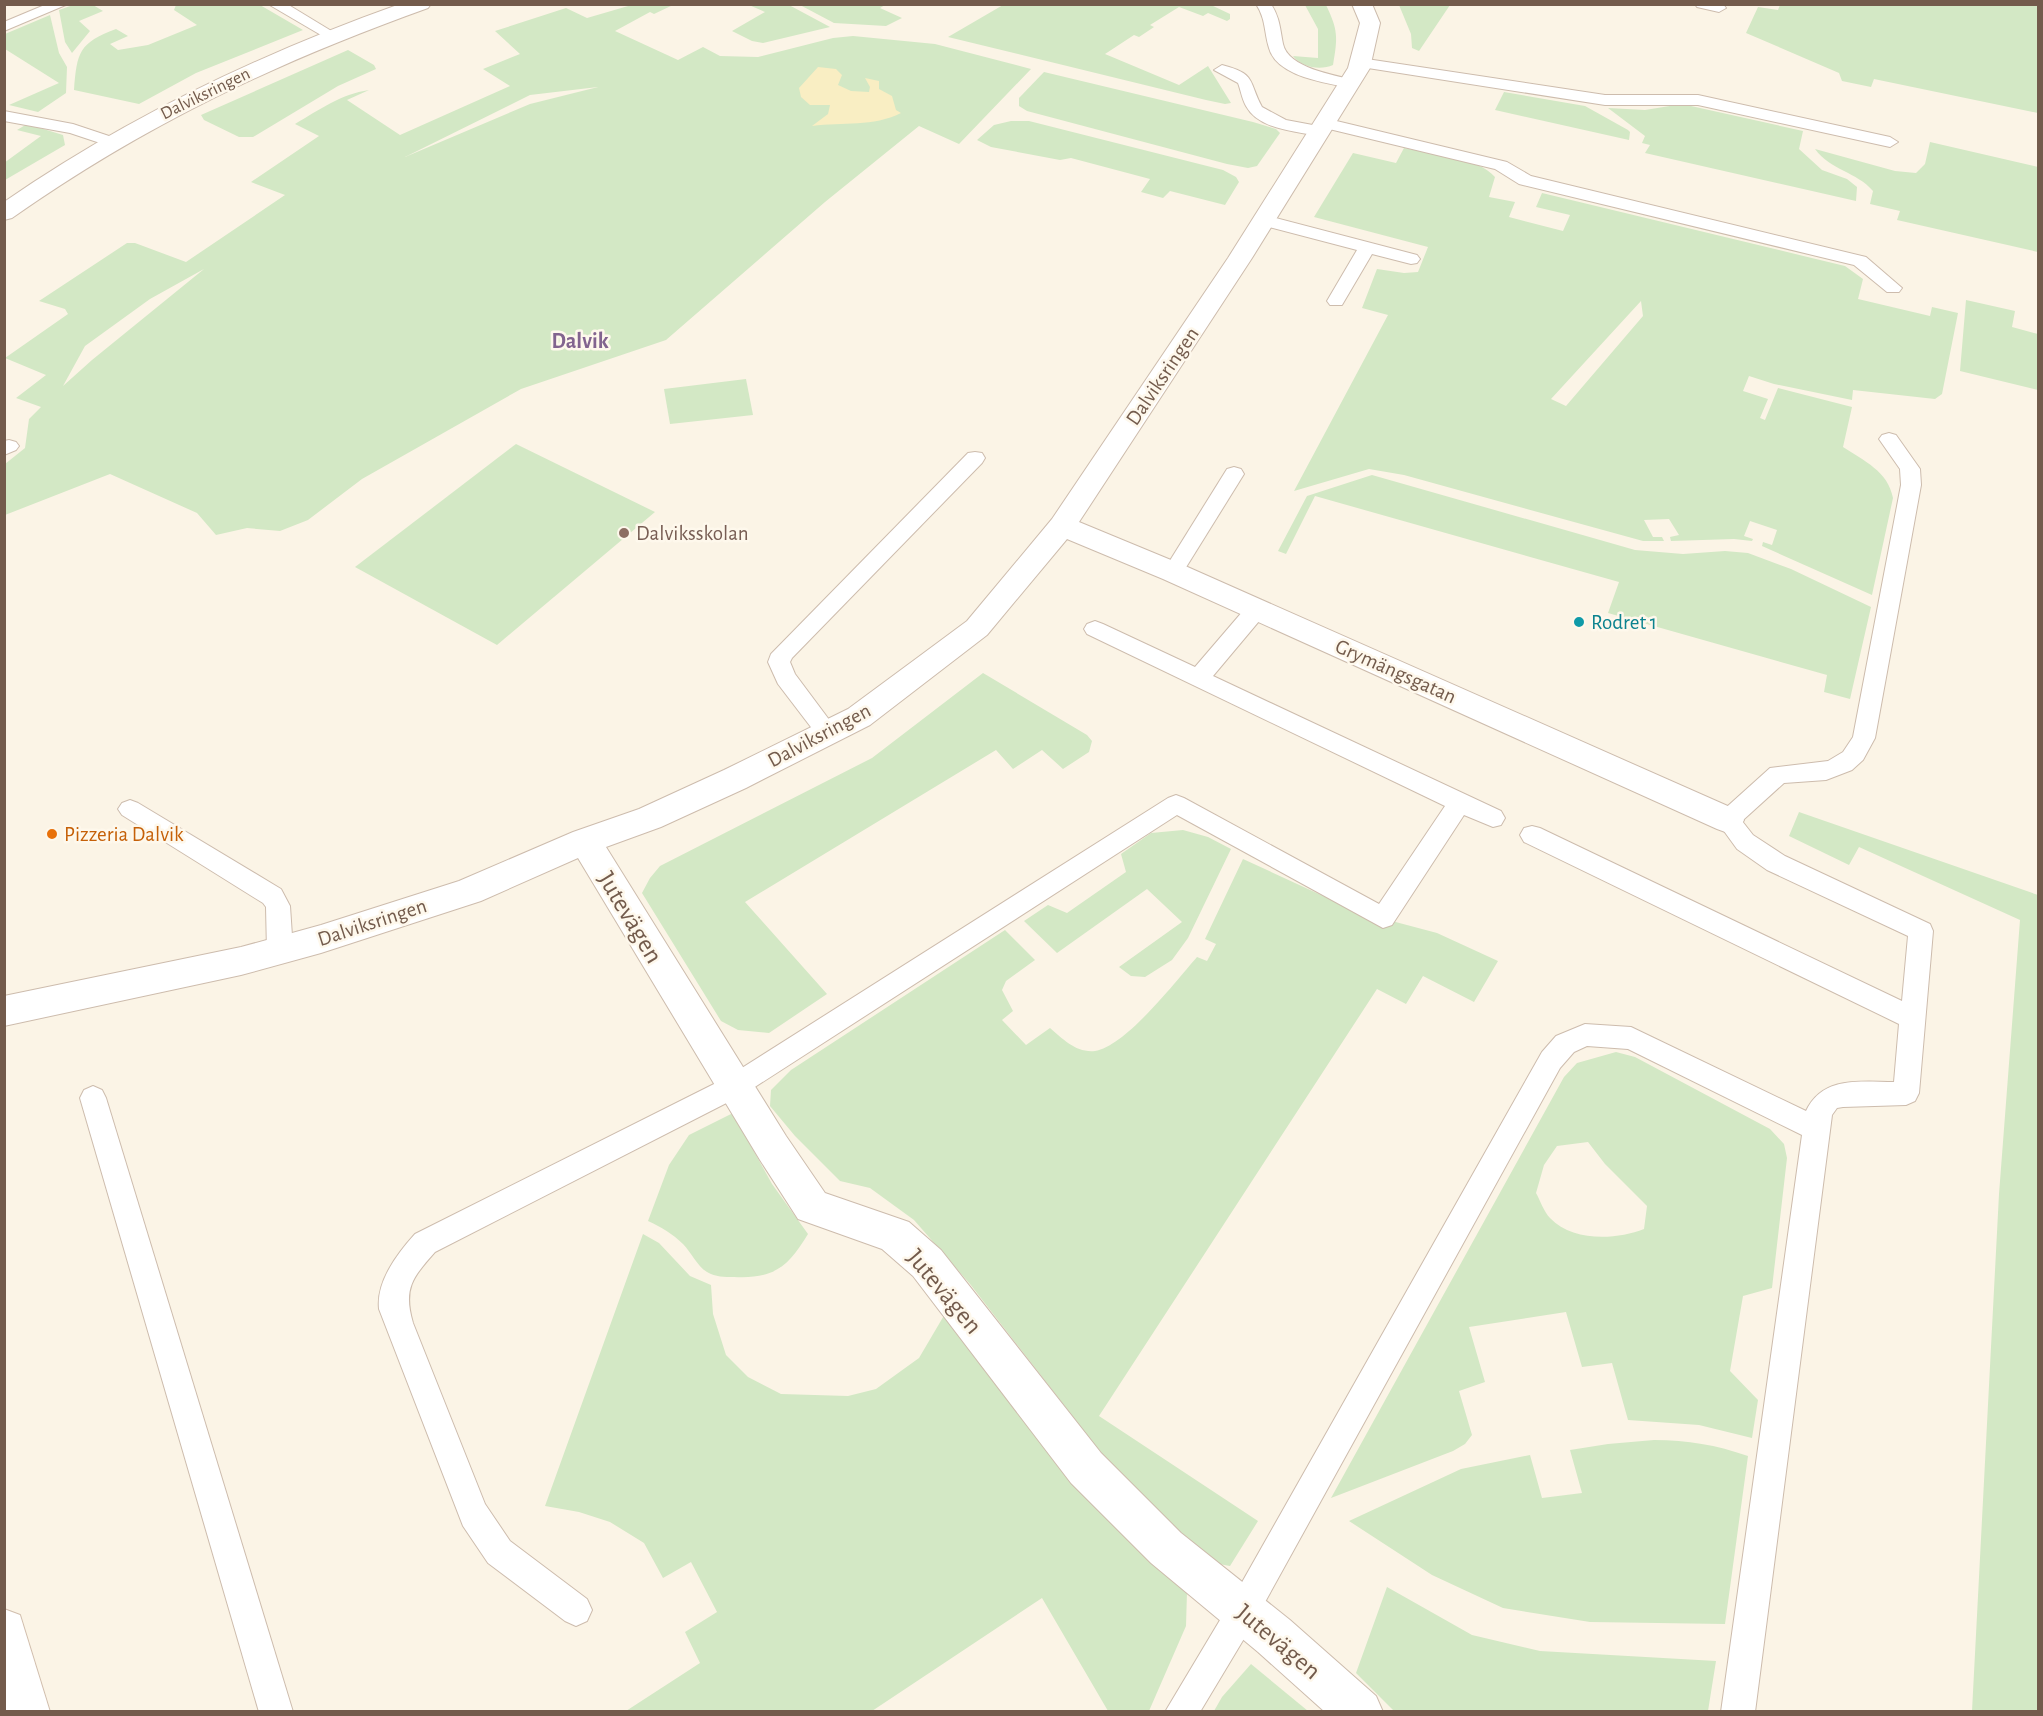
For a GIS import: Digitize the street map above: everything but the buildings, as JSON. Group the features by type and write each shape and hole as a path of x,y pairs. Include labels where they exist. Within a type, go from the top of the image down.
{"street":[{"name":"Dalviksringen","path":"4,213 55,176 181,103 332,35 421,4"},
{"name":"Dalviksringen","path":"4,1011 143,984 280,951 469,891 585,841 650,818 735,780 860,717 977,628 1062,526 1264,220 1354,73 1370,23 1362,4"},
{"name":"Grymängsgatan","path":"1062,526 1257,609 1728,820"},
{"name":"Jutevägen","path":"585,841 735,1086 812,1206 895,1235 927,1263 1086,1468 1166,1548 1360,1712"},
{"path":"4,1631 27,1712"}],"lane":[{"path":"4,27 61,4"},
{"path":"275,4 332,35"},
{"path":"1263,4 1274,25 1275,47 1279,56 1290,65 1304,71 1354,73 1605,100 1674,98 1698,100 1890,142"},
{"path":"1702,4 1719,8"},
{"path":"1222,70 1241,78 1246,83 1251,103 1259,113 1289,125 1322,127 1501,165 1525,180 1860,261 1893,288"},
{"path":"4,116 73,129 112,141"},
{"path":"1264,220 1411,259"},
{"path":"1336,301 1367,248"},
{"path":"1738,1712 1820,1112 1827,1100 1845,1094 1906,1093 1921,931 1776,863 1744,842 1728,820 1778,774 1806,773 1837,768 1851,757 1864,738 1911,485 1910,470 1889,439"},
{"path":"828,733 786,678 779,662 782,654 975,459"},
{"path":"1173,572 1234,474"},
{"path":"1199,678 1257,609"},
{"path":"1095,629 1493,818"},
{"path":"576,1610 499,1552 474,1515 398,1323 393,1304 398,1285 410,1258 425,1244 735,1086 1176,804 1383,918 1460,802"},
{"path":"130,809 273,897 278,906 280,951"},
{"path":"1532,836 1912,1018"},
{"path":"1181,1712 1243,1611 1551,1060 1565,1044 1585,1035 1631,1038 1817,1129"},
{"path":"93,1098 276,1712"}],"green space":[{"path":"635,4 673,5 654,14 650,12 615,31 678,60 703,47 720,56 758,57 833,38 853,36 935,44 1031,69 959,144 919,126 825,202 666,340 521,389 362,479 308,520 280,531 247,528 216,535 197,513 110,474 5,515 5,464 25,448 29,419 41,407 16,398 46,375 5,358 68,314 65,309 39,301 127,243 135,243 186,262 285,195 251,182 319,136 295,124 330,103 369,90 347,100 400,135 510,86 483,69 520,54 495,31 566,8 587,18","holes":["598,87 530,104 405,157 530,95","204,269 92,360 63,386 85,346 150,299"]},
{"path":"73,5 93,5 103,11 79,21 90,31 72,53 65,42 59,10"},
{"path":"176,5 260,5 303,30 196,73 139,104 74,90 82,50 94,39 116,29 128,36 110,44 118,50 148,45 197,25 174,10"},
{"path":"749,5 789,5 830,27 763,43 752,41 732,31 765,12"},
{"path":"800,5 885,5 880,8 902,18 886,26 834,23"},
{"path":"1003,5 1211,5 1230,14 1230,19 1227,21 1208,13 1203,16 1179,7 1150,25 1154,27 1139,37 1134,35 1105,54 1179,85 1208,66 1231,103 1206,100 948,37"},
{"path":"1305,5 1326,5 1336,34 1333,65 1322,68 1311,67 1296,60 1293,56 1318,58 1318,29"},
{"path":"1399,5 1450,5 1419,51 1412,48 1411,34"},
{"path":"1780,5 2038,5 2038,113 1874,79 1871,87 1842,81 1839,73 1746,33 1758,7 1778,10"},
{"path":"50,15 59,53 67,67 66,93 38,112 9,105 59,83 5,49 5,34"},
{"path":"348,50 374,65 376,69 338,86 253,137 239,137 204,120 201,115"},
{"path":"1044,72 1253,122 1276,129 1280,133 1257,166 1248,168 1227,164 1027,111 1019,106 1019,98"},
{"path":"1504,92 1585,106 1628,130 1629,140 1495,110"},
{"path":"1682,104 1803,131 1799,149 1822,170 1847,179 1857,187 1856,201 1645,153 1650,145 1642,143 1645,136 1608,108 1645,110"},
{"path":"1011,121 1029,121 1223,170 1236,177 1239,182 1225,205 1170,191 1163,198 1141,192 1150,179 1071,158 1060,160 991,147 977,140 994,125"},
{"path":"27,124 63,135 65,145 5,180 4,163 41,136 17,130"},
{"path":"1930,142 2038,167 2038,252 1897,220 1900,211 1870,204 1873,191 1867,185 1828,162 1815,149 1895,171 1916,173 1925,164"},
{"path":"1404,148 1465,160 1477,165 1495,177 1489,197 1515,202 1509,217 1563,231 1570,215 1536,207 1542,193 1845,266 1863,279 1858,299 1930,316 1932,307 1958,313 1942,394 1935,399 1853,390 1852,400 1774,384 1749,376 1743,391 1768,399 1760,418 1765,420 1778,388 1852,407 1843,447 1881,474 1893,498 1872,595 1762,546 1763,542 1772,545 1777,530 1750,521 1744,536 1753,539 1752,541 1734,539 1671,541 1670,537 1679,535 1669,519 1644,520 1653,537 1662,537 1664,541 1643,541 1404,475 1369,469 1294,491 1388,315 1362,308 1377,269 1404,273 1418,272 1428,247 1314,217 1353,153 1396,163","holes":["1641,301 1643,316 1566,406 1551,399"]},
{"path":"1966,300 2015,311 2012,327 2038,334 2038,390 1960,371"},
{"path":"746,379 753,415 670,424 664,389"},
{"path":"516,444 655,512 497,645 355,567"},
{"path":"1372,475 1635,550 1683,554 1725,551 1748,553 1791,569 1871,607 1850,699 1824,692 1827,675 1608,613 1619,582 1315,496 1286,554 1278,551 1307,496"},
{"path":"983,673 1087,735 1092,741 1089,752 1063,769 1042,750 1013,769 996,750 745,902 827,994 769,1033 738,1030 721,1021 642,893 650,878 660,866 872,758"},
{"path":"1799,812 2038,895 2038,1711 1972,1711 1999,1194 2020,920 1859,847 1849,865 1789,836"},
{"path":"1183,830 1208,837 1231,849 1188,938 1172,960 1145,977 1131,976 1119,967 1182,922 1147,889 1057,953 1024,921 1048,905 1067,913 1126,872 1121,854 1151,833"},
{"path":"1243,859 1358,912 1437,933 1498,961 1474,1002 1423,976 1406,1004 1377,989 1099,1416 1258,1521 1230,1566 1219,1564 1132,1493 970,1284 914,1220 870,1188 840,1181 795,1136 770,1106 771,1090 791,1070 1005,930 1035,960 1006,981 1002,990 1013,1011 1002,1020 1026,1045 1050,1028 1070,1044 1082,1050 1095,1051 1107,1047 1121,1038 1150,1011 1197,957 1207,961 1216,944 1205,939"},
{"path":"1616,1052 1635,1057 1770,1129 1784,1144 1787,1158 1772,1288 1743,1296 1730,1371 1758,1400 1752,1438 1699,1425 1628,1420 1612,1363 1582,1367 1566,1312 1469,1327 1485,1382 1459,1391 1472,1435 1465,1444 1453,1451 1331,1498 1564,1077 1577,1063","holes":["1588,1142 1605,1164 1647,1206 1644,1229 1621,1235 1595,1237 1582,1235 1559,1226 1550,1218 1536,1193 1544,1165 1557,1146"]},
{"path":"733,1113 772,1184 808,1234 786,1263 760,1276 727,1277 710,1274 700,1266 679,1240 648,1221 669,1165 689,1135"},
{"path":"643,1234 659,1243 690,1276 711,1285 713,1314 726,1355 748,1377 781,1394 848,1396 876,1389 919,1358 949,1307 1187,1592 1186,1626 1149,1711 1108,1711 1042,1598 872,1711 626,1711 700,1663 685,1632 717,1612 691,1562 663,1578 644,1543 610,1522 579,1512 545,1506"},
{"path":"1654,1440 1702,1444 1748,1456 1725,1624 1590,1622 1503,1608 1432,1575 1349,1521 1461,1469 1530,1455 1542,1498 1582,1493 1570,1450"},
{"path":"1387,1587 1472,1635 1540,1651 1716,1661 1708,1711 1394,1711 1356,1673"},
{"path":"1251,1664 1308,1711 1214,1711 1222,1697"}],"sand":[{"path":"818,67 836,69 842,75 838,85 851,91 869,92 870,87 865,78 879,81 879,89 892,96 896,110 901,113 869,122 812,126 828,114 830,105 810,105 801,97 799,88"}],"place":[{"name":"Dalviksskolan","path":"624,533"},
{"name":"Rodret 1","path":"1579,622"},
{"name":"Pizzeria Dalvik","path":"52,834"}],"district":[{"name":"Dalvik","path":"580,340"}]}
